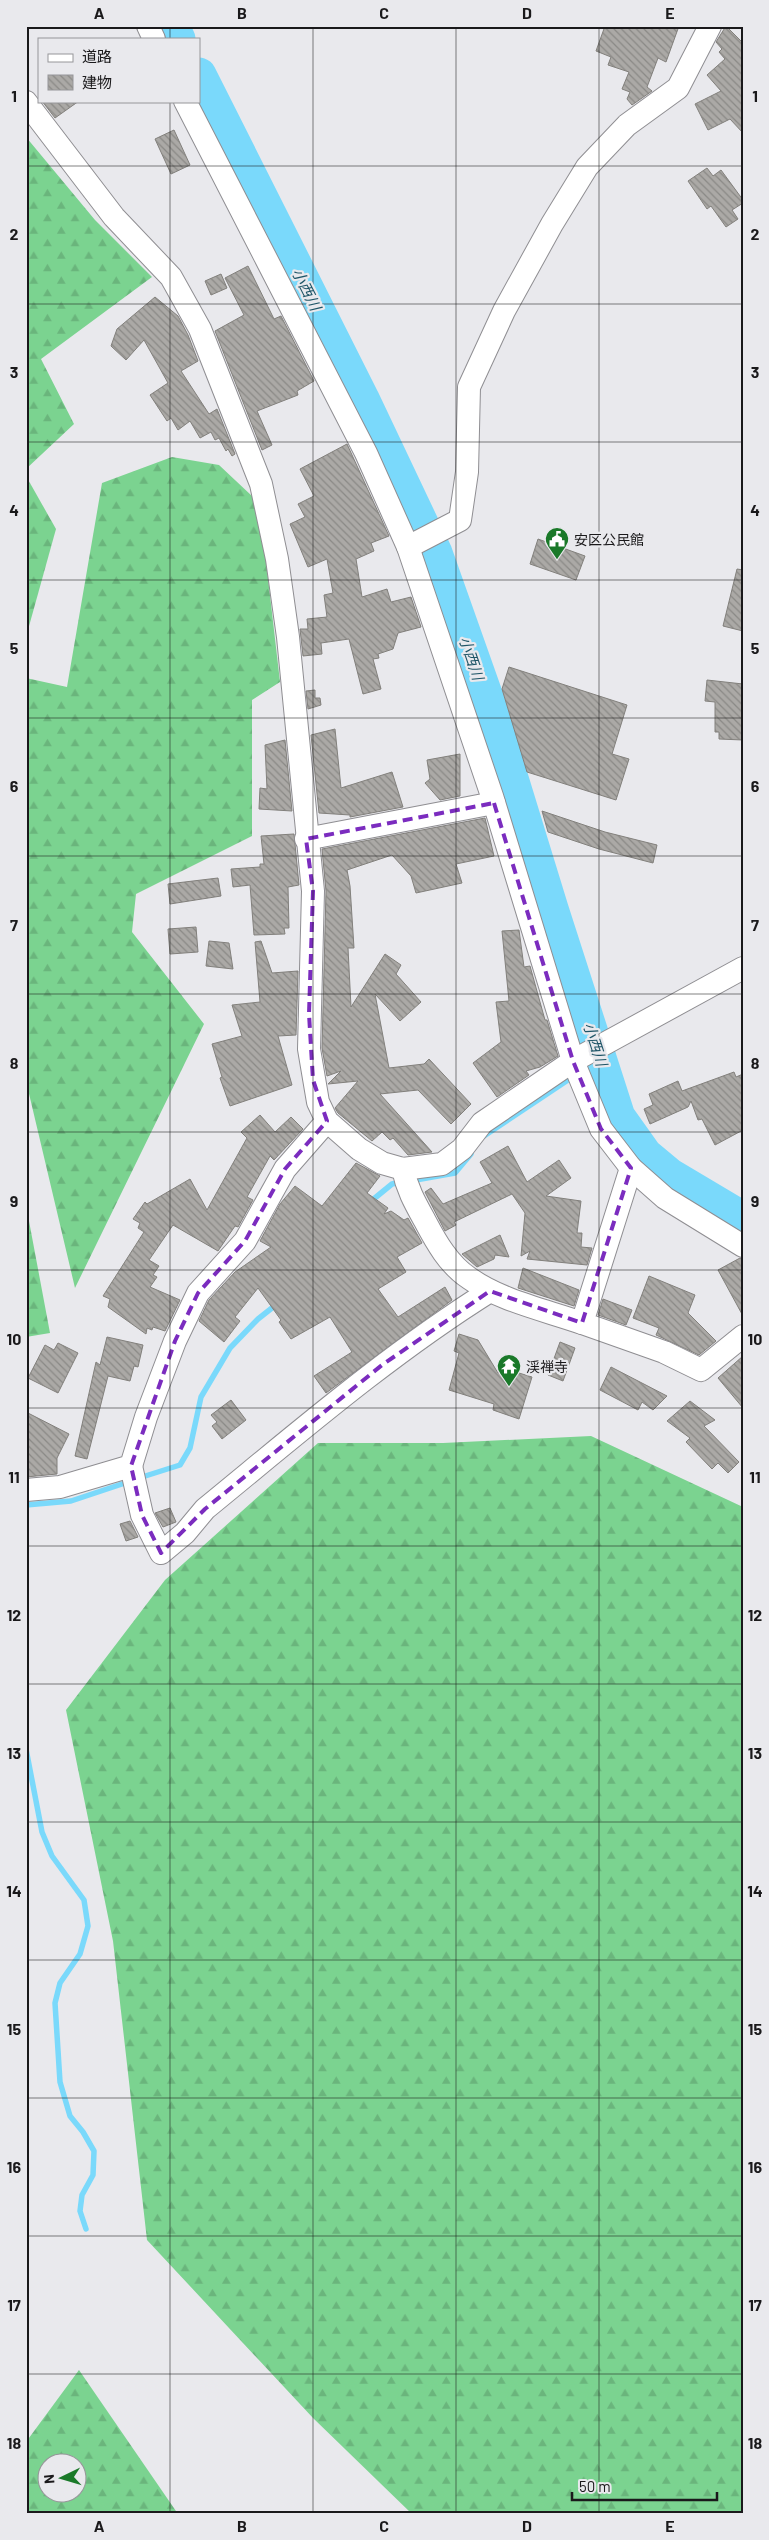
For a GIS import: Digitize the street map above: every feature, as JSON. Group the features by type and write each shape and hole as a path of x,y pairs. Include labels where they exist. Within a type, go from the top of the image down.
{"street":[{"path":"148,26 154,38"},
{"path":"408,547 460,520 467,472 469,387 504,311 552,224 588,167 620,132 678,88 710,26"},
{"path":"26,102 114,218 172,276 200,329 258,475 277,559 288,638 306,839 313,891 309,1049 318,1102 327,1120 359,1149 382,1163 403,1169 442,1164 462,1149 482,1123 573,1061 743,968"},
{"path":"186,102 362,444 408,547 494,803 573,1061 601,1129 631,1168 665,1198 743,1246"},
{"path":"306,839 494,803"},
{"path":"327,1120 285,1169 245,1241 198,1293 174,1341 146,1417 131,1466 142,1515 161,1554 185,1533 205,1509 382,1365 436,1325 490,1291"},
{"path":"582,1323 631,1168"},
{"path":"403,1169 407,1189 447,1258 468,1278 490,1291 664,1352 701,1370 743,1336"},
{"path":"26,1490 60,1487 131,1466"}],"highlighted area":[{"path":"494,803 573,1061 601,1129 631,1168 582,1323 490,1291 382,1365 205,1509 161,1553 142,1515 131,1466 175,1341 198,1293 245,1241 285,1169 327,1121 313,1080 309,1014 313,891 306,839"}],"green space":[{"path":"26,137 95,220 152,277 41,359 74,424 26,469"},
{"path":"172,457 219,465 252,496 266,561 280,682 252,700 252,836 136,894 132,932 204,1024 75,1288 26,1081 26,678 67,687 102,483"},
{"path":"26,476 56,529 26,637"},
{"path":"26,1205 50,1333 26,1337"},
{"path":"591,1436 743,1507 743,2514 412,2514 313,2418 147,2240 113,1941 66,1710 165,1580 318,1443 443,1443"},
{"path":"79,2370 178,2514 26,2514 26,2442"}],"building":[{"path":"605,26 679,26 666,62 658,58 647,87 652,91 632,105 627,99 630,92 622,89 629,72 608,65 611,57 596,51"},
{"path":"726,26 743,43 743,133 730,119 708,130 695,104 721,91 707,75 725,59 719,52 722,49 716,42"},
{"path":"43,102 78,102 55,118"},
{"path":"174,130 190,165 171,174 155,139"},
{"path":"707,168 713,176 721,170 743,200 743,203 732,210 738,219 726,227 711,206 707,209 688,181"},
{"path":"248,266 274,319 281,316 314,381 297,391 298,395 257,411 272,445 262,450 215,331 244,315 225,278"},
{"path":"221,274 227,288 211,295 205,281"},
{"path":"155,297 178,316 188,335 198,361 181,371 209,414 217,409 235,454 232,456 228,449 226,451 219,438 215,440 211,432 200,438 190,421 178,430 171,418 167,421 150,395 168,383 144,340 126,360 111,346 117,329"},
{"path":"347,444 389,536 371,543 374,551 356,559 362,597 387,589 391,602 411,597 421,627 398,633 393,649 378,654 379,658 373,659 381,689 363,694 349,639 321,643 322,654 303,656 300,629 308,629 307,619 327,617 324,595 333,593 327,559 308,567 290,524 305,517 298,504 314,496 300,469"},
{"name":"安区公民館","path":"538,539 585,556 576,580 530,564"},
{"path":"737,569 743,570 743,631 723,626"},
{"path":"509,667 627,705 612,754 629,759 616,800 527,772 502,689"},
{"path":"707,680 743,684 743,740 719,739 719,732 715,732 715,702 705,701"},
{"path":"315,690 315,698 320,698 321,705 308,709 306,691"},
{"path":"335,729 341,788 392,772 403,807 350,817 350,815 319,813 311,735"},
{"path":"285,740 292,811 259,809 260,788 267,789 265,745"},
{"path":"460,754 460,796 440,800 425,783 430,779 427,760"},
{"path":"542,811 605,832 657,845 653,863 599,849 548,832"},
{"path":"485,818 494,856 456,864 462,883 416,893 411,876 392,855 347,870 350,886 354,948 348,948 351,1007 385,954 401,965 396,974 421,1002 400,1021 375,994 389,1068 424,1064 429,1059 471,1104 451,1124 418,1090 380,1094 432,1152 408,1155 393,1138 390,1140 382,1132 372,1141 338,1113 335,1108 358,1081 328,1084 341,1071 327,1076 322,1048 326,891 322,849"},
{"path":"294,834 299,885 288,887 289,928 284,928 285,934 254,935 250,885 233,887 231,869 260,867 260,864 264,864 261,836"},
{"path":"218,878 221,896 170,904 168,884"},
{"path":"196,927 198,952 170,954 168,929"},
{"path":"519,930 524,967 530,966 545,1020 547,1020 558,1056 540,1067 526,1071 529,1075 497,1097 473,1063 501,1042 496,1002 509,1001 502,931"},
{"path":"209,941 229,943 233,969 206,966"},
{"path":"261,941 272,973 298,971 296,1035 278,1036 292,1085 230,1106 220,1078 222,1077 212,1044 242,1036 232,1005 260,1002 255,942"},
{"path":"734,1072 736,1077 743,1074 743,1130 715,1145 702,1119 698,1120 691,1101 688,1107 650,1124 644,1109 653,1105 649,1094 678,1081 682,1091"},
{"path":"260,1115 275,1132 291,1117 303,1129 274,1160 270,1156 247,1197 253,1200 238,1227 235,1226 218,1251 173,1225 149,1260 159,1266 153,1275 157,1277 150,1287 180,1300 165,1331 153,1327 152,1330 147,1328 146,1334 108,1307 110,1299 103,1296 144,1232 138,1228 140,1223 133,1219 145,1202 147,1204 190,1179 207,1210 247,1138 241,1132"},
{"path":"508,1146 527,1182 559,1160 571,1178 546,1196 581,1201 577,1233 582,1233 581,1247 592,1248 587,1265 527,1259 530,1251 521,1256 525,1213 512,1194 454,1222 456,1225 445,1231 425,1192 431,1188 443,1204 492,1183 480,1162"},
{"path":"356,1163 380,1176 367,1193 388,1208 384,1214 391,1211 404,1220 408,1218 422,1243 397,1257 406,1272 378,1289 398,1317 445,1287 452,1300 326,1393 314,1376 352,1352 330,1317 291,1339 279,1322 281,1320 258,1288 235,1317 240,1321 224,1342 199,1321 209,1300 235,1272 271,1247 260,1241 280,1204 295,1186 322,1206"},
{"path":"500,1235 509,1257 495,1255 494,1259 477,1267 462,1254"},
{"path":"740,1258 743,1259 743,1316 718,1270"},
{"path":"523,1268 579,1290 574,1306 518,1288"},
{"path":"649,1276 695,1295 688,1313 716,1341 699,1355 656,1335 659,1328 633,1318"},
{"path":"603,1299 632,1310 626,1325 598,1315"},
{"path":"459,1334 478,1340 498,1373 506,1369 532,1377 519,1419 493,1410 494,1404 449,1390 459,1353 454,1351"},
{"path":"107,1337 143,1345 138,1367 134,1366 130,1381 108,1376 87,1459 75,1456 96,1362 100,1365"},
{"path":"560,1342 575,1348 563,1381 548,1375"},
{"path":"58,1343 78,1353 58,1393 28,1378 45,1345 54,1350"},
{"path":"743,1356 743,1408 718,1378"},
{"path":"611,1367 667,1396 653,1410 642,1402 638,1410 600,1390"},
{"path":"231,1400 246,1420 222,1439 212,1426 217,1422 211,1415"},
{"path":"690,1401 715,1420 704,1426 739,1462 728,1473 718,1463 712,1469 686,1442 690,1438 667,1421"},
{"path":"26,1412 69,1434 57,1458 57,1474 26,1477"},
{"path":"170,1508 176,1522 163,1527 155,1513"},
{"path":"130,1521 138,1537 126,1541 120,1524"}],"waterway":[{"name":"小西川","path":"171,26 177,38"},
{"name":"小西川","path":"200,77 362,399 435,553 486,697 551,909 618,1117 645,1155 669,1175 743,1219"},
{"path":"582,1072 600,1061"},
{"path":"484,1136 574,1076"},
{"path":"410,1181 455,1173 471,1154"},
{"path":"370,1202 392,1184 401,1182"},
{"path":"139,1478 180,1465 190,1448 201,1397 230,1348 258,1319 277,1304"},
{"path":"26,1505 71,1501 131,1481"},
{"path":"26,1749 42,1832 52,1856 84,1900 88,1926 80,1954 60,1983 55,2003 60,2082 70,2116 83,2132 94,2151 93,2175 82,2195 80,2211 86,2229"}],"place":[{"name":"安区公民館","path":"557,560"},
{"name":"渓禅寺","path":"509,1387"}]}
